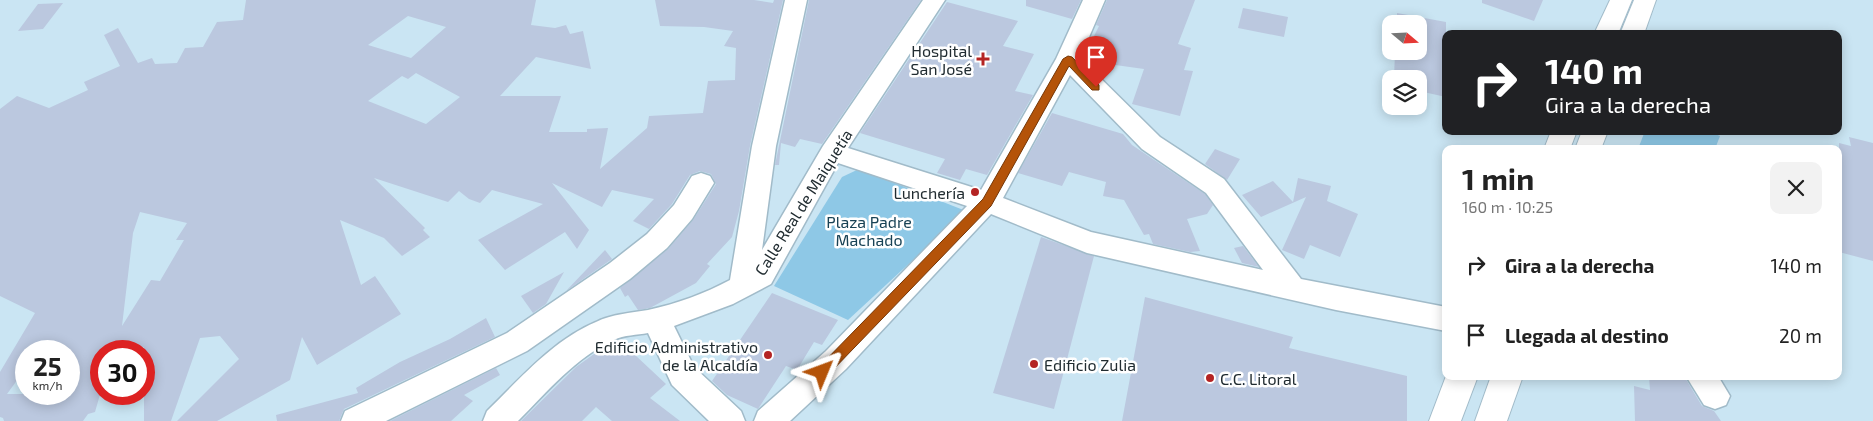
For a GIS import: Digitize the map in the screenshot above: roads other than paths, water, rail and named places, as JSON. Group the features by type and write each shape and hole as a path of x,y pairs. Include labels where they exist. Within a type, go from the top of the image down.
{"main road":[{"path":"1608,30 1621,0"},
{"path":"1634,30 1645,0"},
{"path":"1445,421 1460,380"},
{"path":"1491,421 1506,380"}],"street":[{"path":"743,287 764,146 796,0"},
{"name":"Calle Real de Maiquetía","path":"498,421 566,355 607,330 656,320 743,287 761,276 832,152 934,0"},
{"path":"769,421 836,360 987,202 1068,59 1090,1"},
{"path":"1068,59 1151,143 1182,162 1215,186 1291,287"},
{"path":"832,152 987,202 1087,242 1442,318"},
{"path":"356,421 517,342 620,271 657,241 683,212 701,183"},
{"path":"656,320 683,376 730,421"}],"place":[{"name":"Hospital San José","path":"983,59"},
{"name":"Lunchería","path":"975,192"},
{"name":"Edificio Administrativo de la Alcaldía","path":"768,355"},
{"name":"Edificio Zulia","path":"1034,364"},
{"name":"C.C. Litoral","path":"1210,378"}],"park label":[{"name":"Plaza Padre Machado","path":"869,230"}]}
